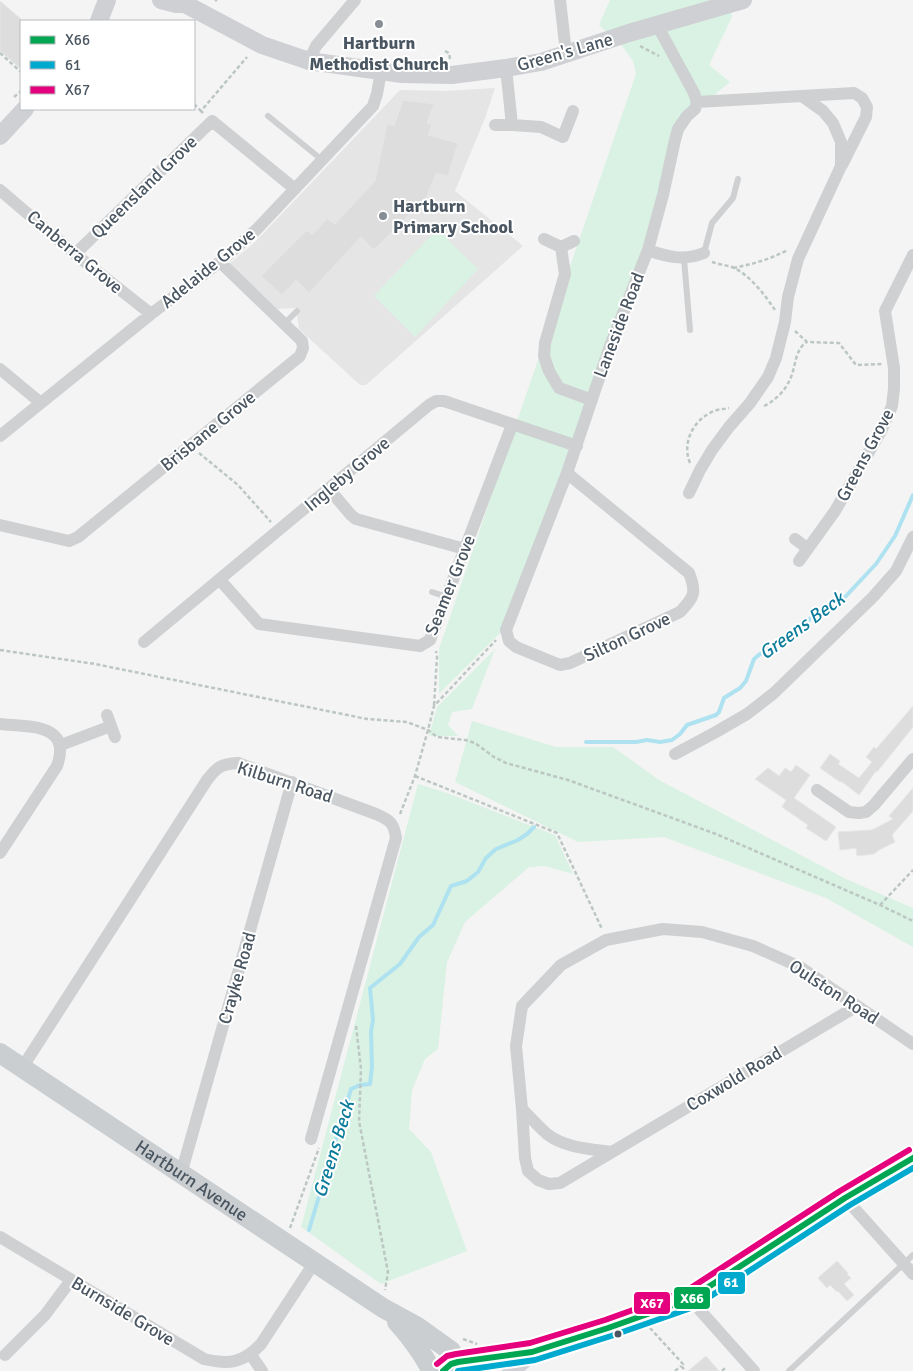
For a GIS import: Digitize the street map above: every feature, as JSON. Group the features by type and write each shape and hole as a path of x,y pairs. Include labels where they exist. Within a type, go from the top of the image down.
{"main road":[{"name":"Hartburn Avenue","path":"0,1053 314,1262 384,1300 451,1351 462,1366"},
{"name":"Hartburn Avenue","path":"384,1300 423,1354 432,1371"}],"street":[{"path":"99,20 107,0"},
{"name":"Green's Lane","path":"161,0 176,4 184,1 262,45 309,60 402,74 452,75 541,62 743,0"},
{"path":"309,60 316,46 355,0"},
{"path":"560,0 566,53"},
{"path":"658,25 694,93 696,102 854,93 862,98 867,106 866,117 841,166 798,260 788,297 786,322 776,358 768,377 750,404 712,450 689,493"},
{"path":"506,68 512,125"},
{"name":"Adelaide Grove","path":"0,436 151,314 220,262 257,229 372,106 377,94 381,71"},
{"path":"802,96 823,111 833,123 841,142 841,166"},
{"name":"Laneside Road","path":"506,630 568,473 610,346 648,250 678,129 687,116 695,109 696,102"},
{"path":"0,136 20,103"},
{"path":"495,125 541,127 563,137 573,111"},
{"path":"212,121 295,189"},
{"name":"Queensland Grove","path":"75,254 212,121"},
{"name":"Canberra Grove","path":"0,190 75,254 151,314"},
{"path":"544,239 561,247 574,241"},
{"path":"561,247 565,274 545,343 544,356 549,371 559,388 592,400"},
{"path":"648,250 674,258 694,256"},
{"name":"Greens Grove","path":"799,560 835,511 892,406 894,368 885,311 897,300 913,255"},
{"name":"Brisbane Grove","path":"0,525 69,540 78,537 300,356 303,348 302,341 220,262"},
{"path":"0,369 41,403"},
{"name":"Ingleby Grove","path":"144,642 421,411 436,401 444,401 577,446"},
{"name":"Seamer Grove","path":"220,580 259,624 420,646 430,640 512,425"},
{"name":"Silton Grove","path":"506,630 509,641 516,647 560,665 570,663 680,612 692,599 694,585 689,573 568,473"},
{"path":"328,489 356,519 465,549"},
{"path":"675,754 739,718 774,693 873,597 896,571 913,537"},
{"path":"795,539 807,548"},
{"path":"0,724 46,729 61,744 61,755 57,766 0,853"},
{"path":"61,744 111,726"},
{"path":"817,790 849,812 866,812 913,759"},
{"name":"Kilburn Road","path":"22,1068 207,780 214,771 224,764 238,763 292,782 386,818 395,829"},
{"name":"Crayke Road","path":"181,1174 292,782"},
{"path":"317,1132 396,838 395,829"},
{"name":"Oulston Road","path":"522,1109 516,1046 522,1006 561,965 606,940 663,929 702,932 753,946 800,967 913,1044"},
{"name":"Coxwold Road","path":"522,1109 525,1158 528,1171 538,1180 549,1184 560,1183 857,1006"},
{"path":"522,1109 548,1134 560,1142 578,1147 612,1152"},
{"path":"462,1366 532,1352 690,1300 845,1198 913,1158"},
{"path":"845,1198 908,1260 913,1274"},
{"name":"Burnside Grove","path":"0,1238 204,1359 228,1363 250,1355"},
{"path":"262,1371 250,1355 261,1344 314,1262"},
{"path":"5,1355 45,1315 71,1280"},
{"path":"690,1300 754,1371"},
{"path":"511,1371 532,1352"}],"lane":[{"path":"268,116 316,155"},
{"path":"690,330 694,256 712,223 734,198 738,178"},
{"path":"284,324 297,311"},
{"path":"432,592 446,597"},
{"path":"789,1371 908,1260"}],"path":[{"path":"445,51 449,53 450,59"},
{"path":"0,53 20,71"},
{"path":"201,111 246,58"},
{"path":"195,105 212,121"},
{"path":"733,268 756,264 798,245 804,248"},
{"path":"694,256 733,268 750,279 763,292 779,318 791,324 797,334 807,342 839,343 856,365 883,364"},
{"path":"761,408 775,399 787,386 794,369 799,348 807,342"},
{"path":"691,464 688,440 692,430 707,415 717,410 729,408"},
{"path":"190,445 238,485 278,531"},
{"path":"434,706 506,630"},
{"path":"395,829 415,776 434,706 438,656 435,646 430,640"},
{"path":"0,650 95,664 367,719 408,722 428,730 438,737 474,743 506,763 568,780 716,834 913,921"},
{"path":"415,776 557,833 606,940"},
{"path":"880,905 913,870"},
{"path":"356,1025 361,1069 359,1121 388,1272 384,1300"},
{"path":"285,1243 320,1145 317,1132"},
{"path":"650,1328 683,1364 681,1366 686,1371"},
{"path":"675,1371 681,1366"},
{"path":"722,1371 726,1367"}],"shaded area":[{"name":"Hartburn Primary School","path":"495,88 485,118 455,191 523,246 366,385 360,385 299,329 296,308 278,309 229,264 255,242 400,90 446,91"}],"green space":[{"path":"610,0 730,0 732,17 709,65 730,82 685,119 687,121 646,252 501,632 439,694 439,649 636,74 633,61 623,47 599,25"},
{"path":"437,229 478,269 415,337 374,296"},
{"path":"495,649 472,709 452,712 448,725 458,736 429,736 437,707"},
{"path":"472,721 556,747 613,747 659,780 846,879 913,908 913,947 826,898 664,837 578,842 455,782"},
{"path":"418,784 447,793 555,835 573,874 545,866 529,867 465,922 447,962 438,1049 425,1059 412,1090 409,1129 431,1152 467,1251 381,1284 301,1227"}],"building":[{"path":"0,1 21,19 20,68 0,51"},
{"path":"403,100 434,104 427,123 432,124 428,135 458,143 448,176 436,173 426,198 374,250 361,237 309,293 296,280 282,295 261,276 307,230 312,235 327,219 335,224 375,181 387,124 394,126"},
{"path":"913,706 913,727 876,771 859,795 820,768 830,754 840,761 838,764 859,778 872,762 866,757 874,747 876,749"},
{"path":"796,765 810,775 794,798 836,827 826,841 806,828 808,825 782,807 786,800 755,779 768,768 779,776 785,768 791,772"},
{"path":"913,788 913,811 892,835 895,842 874,854 857,856 856,848 840,850 838,832 872,830 893,819 889,816"},
{"path":"837,1261 851,1278 844,1284 854,1295 847,1301 830,1285 827,1288 818,1278"},
{"path":"706,1356 719,1371 688,1371"}],"waterway":[{"name":"Greens Beck","path":"586,742 636,742 647,740 660,742 672,740 687,725 716,715 724,698 740,688 746,681 754,659 797,634 815,613 845,597 876,564 895,536 913,495"},
{"name":"Greens Beck","path":"309,1230 351,1089 360,1085 370,1084 373,1020 370,988 400,964 419,937 433,925 451,886 467,881 478,872 486,858 496,849 518,840 534,827"}],"transit line":[{"name":"X67","path":"437,1364 447,1356 530,1343 605,1320 686,1291 840,1191 909,1150"},
{"name":"X66","path":"443,1371 451,1364 458,1362 532,1352 690,1299 845,1198 913,1158"},
{"name":"61","path":"458,1371 535,1360 694,1307 850,1205 913,1168"}],"place":[{"name":"Hartburn Methodist Church","path":"379,24"},
{"name":"Hartburn Primary School","path":"383,216"}]}
